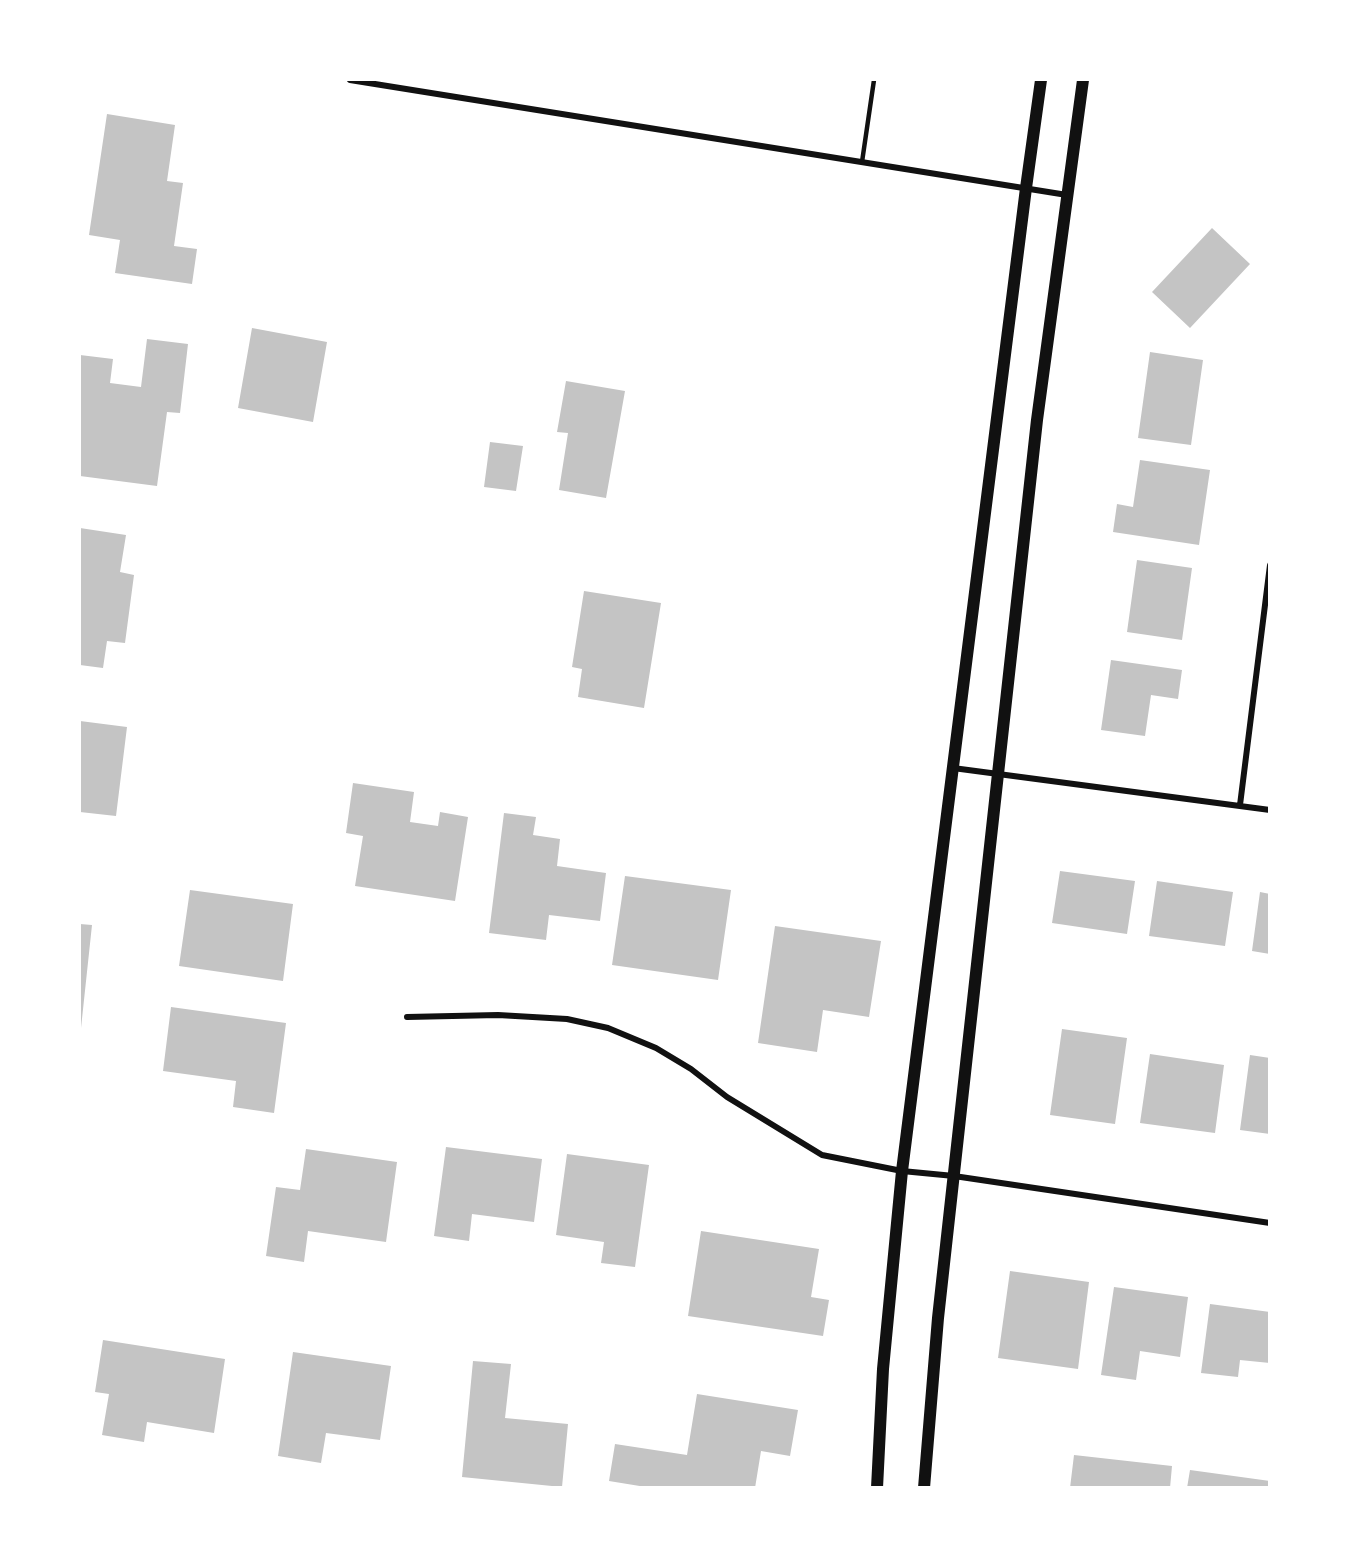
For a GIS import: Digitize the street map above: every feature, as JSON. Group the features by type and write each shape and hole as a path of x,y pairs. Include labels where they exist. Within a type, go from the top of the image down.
{"main road":[{"path":"877,1488 883,1370 902,1171 1041,80"},
{"path":"924,1488 938,1318 1037,420 1083,80"}],"street":[{"path":"350,80 1067,195"},
{"path":"1240,806 1269,565"},
{"path":"952,768 1269,810"},
{"path":"407,1017 498,1015 567,1019 608,1028 656,1048 692,1069 727,1097 822,1155 902,1171 954,1176 1269,1223"}],"lane":[{"path":"862,162 874,80"}],"building":[{"path":"107,114 175,125 167,181 183,183 174,246 197,249 192,284 115,273 120,240 89,235"},
{"path":"1212,228 1250,264 1190,328 1152,292"},
{"path":"252,328 327,342 313,422 238,408"},
{"path":"147,339 188,344 180,413 167,412 157,486 80,476 80,355 113,359 110,383 141,387"},
{"path":"1150,352 1203,360 1191,445 1138,438"},
{"path":"566,381 625,391 606,498 559,490 568,433 557,432"},
{"path":"490,442 523,446 516,491 484,487"},
{"path":"1140,460 1210,470 1199,545 1113,532 1117,504 1133,507"},
{"path":"80,528 126,535 120,572 134,575 125,643 107,641 103,668 80,665"},
{"path":"1137,560 1192,568 1182,640 1127,632"},
{"path":"584,591 661,603 644,708 578,697 582,669 572,667"},
{"path":"1111,660 1182,670 1178,699 1151,695 1145,736 1101,730"},
{"path":"80,721 127,727 116,816 80,812"},
{"path":"353,783 414,792 410,822 438,826 440,812 468,817 455,901 355,886 363,836 346,833"},
{"path":"504,813 536,817 533,835 560,839 557,866 606,873 600,921 549,915 546,940 489,933"},
{"path":"1060,871 1135,881 1127,934 1052,923"},
{"path":"625,876 731,890 718,980 612,965"},
{"path":"1157,881 1233,892 1225,946 1149,936"},
{"path":"190,890 293,904 283,981 179,966"},
{"path":"1260,892 1270,894 1270,954 1252,951"},
{"path":"80,924 92,925 81,1028 80,1028"},
{"path":"775,926 881,941 869,1017 823,1010 817,1052 758,1043"},
{"path":"171,1007 286,1023 274,1113 233,1107 236,1081 163,1071"},
{"path":"1062,1029 1127,1038 1115,1124 1050,1115"},
{"path":"1150,1054 1224,1065 1215,1133 1140,1123"},
{"path":"1250,1055 1270,1058 1270,1134 1240,1130"},
{"path":"446,1147 542,1159 534,1222 472,1214 469,1241 434,1236"},
{"path":"306,1149 397,1162 386,1242 308,1231 304,1262 266,1256 276,1187 300,1190"},
{"path":"567,1154 649,1165 635,1267 601,1263 604,1242 556,1235"},
{"path":"701,1231 819,1249 811,1297 829,1300 823,1336 688,1316"},
{"path":"1010,1271 1089,1282 1078,1369 998,1358"},
{"path":"1114,1287 1188,1297 1180,1357 1140,1351 1136,1380 1101,1375"},
{"path":"1210,1304 1270,1312 1270,1363 1240,1360 1238,1377 1201,1373"},
{"path":"103,1340 225,1359 214,1433 147,1422 144,1442 102,1435 109,1394 95,1392"},
{"path":"293,1352 391,1366 380,1440 326,1433 321,1463 278,1456"},
{"path":"473,1361 511,1364 505,1418 568,1424 562,1487 462,1477"},
{"path":"697,1394 798,1410 790,1456 761,1451 755,1488 652,1488 609,1481 615,1444 687,1455"},
{"path":"1074,1455 1172,1466 1170,1488 1070,1488"},
{"path":"1190,1470 1270,1481 1270,1488 1187,1488"}]}
